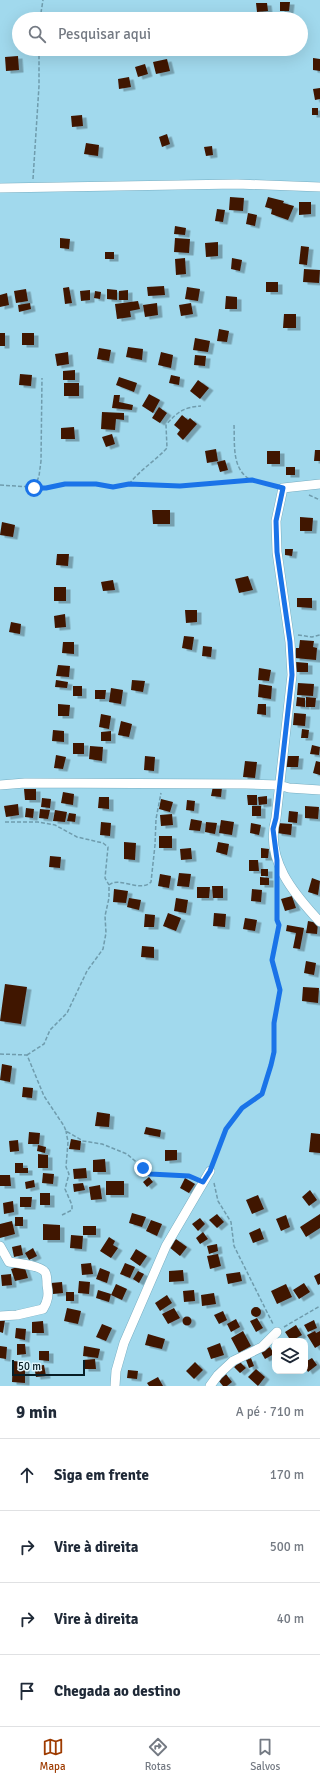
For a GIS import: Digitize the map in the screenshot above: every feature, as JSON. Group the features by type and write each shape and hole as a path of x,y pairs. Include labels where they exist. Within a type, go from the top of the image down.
{"street":[{"path":"0,188 237,184 320,187"},
{"path":"320,484 283,488 276,521 277,552 290,642 292,675 276,818 273,829 277,860 290,888 320,922"},
{"path":"0,785 25,783 279,784 289,788 320,790"},
{"path":"115,1386 116,1371 124,1342 166,1246 210,1171"},
{"path":"0,1246 9,1262 41,1269 45,1273 49,1293 47,1302 43,1309 30,1313 0,1316"},
{"path":"210,1386 218,1375 233,1361 262,1347 277,1332"}],"path":[{"path":"41,12 43,0"},
{"path":"33,187 39,86 39,56"},
{"path":"34,488 39,476 40,468 42,378"},
{"path":"129,484 138,473 155,461 167,448 166,425 177,412 187,407 201,406"},
{"path":"234,425 235,450 238,468 252,480"},
{"path":"0,485 34,488 46,488 65,484 96,484 113,487 129,484 180,486 252,480 283,488"},
{"path":"307,494 320,500"},
{"path":"290,642 298,635 312,637 320,635"},
{"path":"109,885 111,882 118,882 141,886 151,882 156,819 160,794 172,784"},
{"path":"0,1054 27,1055 44,1044 50,1030 67,1013 87,971 103,949 106,932 105,916 109,898 109,885 105,878 108,847 103,843 77,837 55,825 38,822 4,822"},
{"path":"277,882 277,920 279,925 272,960 280,990 274,1023 274,1052 271,1065 262,1094 242,1108 226,1129 210,1171 218,1201 231,1222 234,1246 277,1332 293,1320 320,1306"},
{"path":"27,1055 44,1096 66,1131 68,1142 66,1167 69,1174 65,1189 72,1205 72,1210 62,1215"},
{"path":"66,1131 83,1141 102,1144 127,1154 150,1174 189,1176 203,1182"}],"building":[{"path":"280,2 290,2 289,11 280,11"},
{"path":"256,3 267,3 268,11 257,12"},
{"path":"18,56 19,70 6,71 5,57"},
{"path":"313,58 320,59 320,71 313,70"},
{"path":"167,59 170,71 156,74 153,62"},
{"path":"145,64 148,74 138,77 135,67"},
{"path":"129,77 131,87 119,89 118,79"},
{"path":"320,88 320,99 315,100 313,89"},
{"path":"312,108 318,108 318,115 312,115"},
{"path":"82,115 83,126 72,127 71,116"},
{"path":"167,134 170,144 162,147 159,137"},
{"path":"86,143 99,145 98,156 84,154"},
{"path":"212,146 213,155 206,156 204,147"},
{"path":"230,197 244,198 243,211 229,210"},
{"path":"268,197 284,201 283,203 294,206 288,220 271,214 272,209 265,207"},
{"path":"299,202 311,202 311,214 299,215"},
{"path":"217,209 225,210 223,222 215,221"},
{"path":"248,213 257,215 255,226 246,224"},
{"path":"175,226 186,228 185,235 174,234"},
{"path":"60,238 70,239 69,249 60,248"},
{"path":"175,238 190,239 189,253 174,252"},
{"path":"218,242 218,256 206,257 205,243"},
{"path":"301,246 309,247 307,265 299,264"},
{"path":"105,252 114,252 114,259 105,259"},
{"path":"185,258 186,274 176,275 175,259"},
{"path":"232,258 242,260 240,271 231,269"},
{"path":"304,269 320,270 319,283 303,282"},
{"path":"266,282 278,282 278,292 266,292"},
{"path":"164,286 165,295 148,296 147,287"},
{"path":"69,287 72,303 65,304 63,288"},
{"path":"187,287 200,289 198,301 185,299"},
{"path":"26,289 28,301 16,303 14,291"},
{"path":"107,289 117,290 117,300 107,299"},
{"path":"90,290 90,300 81,301 80,291"},
{"path":"128,290 128,300 119,300 119,291"},
{"path":"95,291 101,292 100,299 94,298"},
{"path":"7,293 9,305 0,307 0,295"},
{"path":"226,296 237,297 237,309 225,309"},
{"path":"138,301 140,309 130,311 131,317 117,319 115,304"},
{"path":"30,303 31,309 19,312 18,305"},
{"path":"157,303 158,315 145,317 143,305"},
{"path":"191,303 193,314 181,316 179,305"},
{"path":"284,314 296,314 296,328 283,328"},
{"path":"219,329 229,331 227,342 217,341"},
{"path":"0,333 5,333 5,346 0,346"},
{"path":"22,333 34,333 34,345 22,345"},
{"path":"195,338 210,341 208,352 193,350"},
{"path":"128,347 143,349 142,360 126,357"},
{"path":"99,348 111,350 109,361 97,359"},
{"path":"68,352 69,364 57,366 55,354"},
{"path":"161,352 173,355 171,368 158,365"},
{"path":"195,355 206,356 205,366 194,365"},
{"path":"75,370 75,380 63,380 63,371"},
{"path":"20,374 32,375 31,386 19,385"},
{"path":"171,375 180,377 179,385 169,383"},
{"path":"119,377 137,383 134,392 116,385"},
{"path":"198,380 209,388 200,399 190,391"},
{"path":"64,383 79,383 79,396 64,396"},
{"path":"149,394 160,400 153,413 142,406"},
{"path":"114,395 120,395 119,402 133,405 132,410 112,408"},
{"path":"159,407 167,413 160,423 152,418"},
{"path":"102,412 124,413 124,420 116,419 115,430 101,429"},
{"path":"182,415 188,420 190,418 197,424 183,440 177,434 180,430 174,425"},
{"path":"74,427 75,439 61,439 61,428"},
{"path":"112,434 115,444 106,447 102,437"},
{"path":"216,449 218,461 207,463 205,451"},
{"path":"315,450 320,450 320,461 314,461"},
{"path":"267,451 280,451 280,464 267,464"},
{"path":"225,460 228,470 220,472 217,462"},
{"path":"286,467 295,467 295,475 286,475"},
{"path":"152,510 170,510 170,524 153,524"},
{"path":"300,517 313,518 312,531 300,531"},
{"path":"2,522 15,525 13,537 0,535"},
{"path":"285,549 293,549 292,556 285,555"},
{"path":"57,554 69,554 68,566 56,565"},
{"path":"248,576 253,590 239,593 235,579"},
{"path":"113,580 115,590 103,591 101,582"},
{"path":"54,587 66,587 66,601 54,601"},
{"path":"297,598 312,598 312,608 297,607"},
{"path":"185,610 197,610 197,622 186,623"},
{"path":"65,614 66,627 55,628 54,616"},
{"path":"11,622 21,624 20,634 9,632"},
{"path":"184,636 194,637 192,650 182,648"},
{"path":"300,640 314,641 313,647 317,648 316,660 295,658 296,648 299,648"},
{"path":"63,642 74,642 74,654 62,653"},
{"path":"203,646 212,647 211,657 202,656"},
{"path":"296,662 308,663 308,672 295,672"},
{"path":"58,665 70,666 69,677 56,676"},
{"path":"259,668 271,670 269,681 258,680"},
{"path":"56,680 68,682 67,688 55,687"},
{"path":"132,680 145,681 143,692 131,690"},
{"path":"298,683 314,684 313,696 297,695"},
{"path":"259,684 272,686 271,699 258,697"},
{"path":"73,686 82,686 82,696 73,696"},
{"path":"111,688 123,690 121,704 109,702"},
{"path":"95,690 106,690 105,699 95,699"},
{"path":"297,697 305,698 305,707 296,706"},
{"path":"306,697 316,698 315,707 306,707"},
{"path":"58,704 70,705 69,716 58,716"},
{"path":"258,704 266,704 266,715 257,714"},
{"path":"294,713 306,714 305,726 293,725"},
{"path":"101,714 111,716 109,729 99,727"},
{"path":"121,721 132,724 129,737 118,735"},
{"path":"302,729 309,730 308,738 301,738"},
{"path":"53,730 64,731 64,742 52,741"},
{"path":"111,731 111,741 101,741 101,732"},
{"path":"73,743 84,743 84,754 73,754"},
{"path":"312,745 320,747 319,755 310,754"},
{"path":"90,746 103,747 102,761 89,759"},
{"path":"56,755 66,757 63,769 54,768"},
{"path":"145,756 155,757 154,771 144,770"},
{"path":"287,756 299,756 298,767 286,767"},
{"path":"245,761 257,762 255,778 243,777"},
{"path":"316,761 320,762 320,775 313,773"},
{"path":"213,786 222,787 221,797 211,796"},
{"path":"24,789 36,789 36,800 25,800"},
{"path":"63,792 74,794 73,805 61,803"},
{"path":"247,795 257,795 257,805 248,805"},
{"path":"267,796 267,804 259,805 258,797"},
{"path":"99,797 109,797 109,809 98,808"},
{"path":"42,798 51,799 50,808 41,807"},
{"path":"161,799 173,802 170,812 159,809"},
{"path":"187,800 195,801 194,811 186,810"},
{"path":"18,804 19,815 6,817 4,806"},
{"path":"252,806 261,806 261,816 252,816"},
{"path":"305,806 319,807 318,819 305,818"},
{"path":"26,808 34,809 33,818 25,817"},
{"path":"40,809 50,810 48,819 39,818"},
{"path":"55,810 67,812 65,822 53,821"},
{"path":"289,811 298,812 297,823 288,822"},
{"path":"69,813 76,814 75,822 67,821"},
{"path":"172,814 173,825 161,826 160,815"},
{"path":"191,819 202,821 200,831 189,830"},
{"path":"221,820 234,822 232,835 219,833"},
{"path":"101,822 111,823 110,836 100,835"},
{"path":"206,822 217,823 215,834 205,832"},
{"path":"251,823 261,825 259,835 250,833"},
{"path":"277,823 292,824 291,835 277,833"},
{"path":"159,836 172,836 172,848 159,848"},
{"path":"124,842 136,843 135,860 124,859"},
{"path":"218,842 229,844 227,855 216,852"},
{"path":"191,848 192,859 181,860 180,849"},
{"path":"261,848 269,849 268,858 261,858"},
{"path":"50,856 61,857 60,868 49,867"},
{"path":"249,860 258,860 259,871 249,871"},
{"path":"261,869 268,869 268,876 261,876"},
{"path":"179,873 191,874 189,887 177,886"},
{"path":"160,874 171,876 169,888 158,886"},
{"path":"260,877 269,878 269,885 260,885"},
{"path":"312,878 320,881 318,895 308,892"},
{"path":"212,886 223,886 223,898 213,898"},
{"path":"197,887 210,887 209,898 197,898"},
{"path":"114,889 128,891 126,903 113,902"},
{"path":"252,889 262,890 261,902 251,901"},
{"path":"292,896 296,908 285,911 281,899"},
{"path":"129,898 141,900 139,910 127,907"},
{"path":"176,898 188,900 186,913 174,911"},
{"path":"168,913 181,918 176,931 163,926"},
{"path":"214,913 226,914 225,927 213,926"},
{"path":"145,914 155,915 154,927 144,927"},
{"path":"245,918 257,920 255,931 243,929"},
{"path":"308,921 318,923 317,934 306,933"},
{"path":"287,925 304,928 300,949 293,948 296,933 286,931"},
{"path":"142,946 154,947 154,958 141,957"},
{"path":"306,961 316,963 314,975 304,973"},
{"path":"5,984 27,987 21,1024 0,1021"},
{"path":"303,987 319,988 318,1003 302,1001"},
{"path":"2,1064 12,1066 10,1082 0,1080"},
{"path":"23,1087 33,1088 32,1098 22,1097"},
{"path":"97,1112 110,1114 109,1127 95,1126"},
{"path":"146,1127 161,1130 160,1137 144,1134"},
{"path":"29,1132 40,1133 39,1144 28,1144"},
{"path":"311,1133 320,1134 320,1153 309,1152"},
{"path":"71,1139 81,1141 80,1150 69,1149"},
{"path":"18,1140 19,1151 10,1152 9,1141"},
{"path":"38,1145 46,1147 45,1153 37,1151"},
{"path":"165,1150 177,1150 177,1160 165,1161"},
{"path":"38,1154 48,1155 48,1168 38,1168"},
{"path":"105,1159 106,1172 93,1172 93,1160"},
{"path":"15,1163 23,1163 23,1168 28,1168 28,1173 15,1173"},
{"path":"86,1168 87,1178 74,1179 73,1169"},
{"path":"43,1173 54,1174 53,1184 42,1183"},
{"path":"0,1175 10,1175 11,1186 0,1186"},
{"path":"149,1177 153,1182 147,1187 143,1182"},
{"path":"185,1178 195,1184 189,1193 180,1188"},
{"path":"34,1180 35,1187 26,1189 25,1182"},
{"path":"106,1181 124,1181 124,1195 106,1195"},
{"path":"83,1183 85,1190 74,1192 73,1184"},
{"path":"100,1185 102,1199 91,1200 89,1187"},
{"path":"310,1190 317,1200 309,1206 302,1197"},
{"path":"40,1193 50,1193 50,1205 40,1205"},
{"path":"258,1195 264,1209 252,1214 246,1200"},
{"path":"20,1197 32,1197 31,1207 20,1207"},
{"path":"13,1201 14,1212 4,1214 3,1203"},
{"path":"132,1213 146,1217 142,1227 129,1223"},
{"path":"217,1214 224,1222 217,1228 209,1220"},
{"path":"320,1214 320,1228 306,1237 300,1227"},
{"path":"286,1215 290,1227 281,1231 276,1219"},
{"path":"15,1217 23,1217 23,1226 15,1226"},
{"path":"200,1218 205,1224 198,1231 192,1224"},
{"path":"151,1220 162,1224 157,1236 146,1231"},
{"path":"12,1221 15,1234 0,1238 0,1224"},
{"path":"43,1224 60,1225 60,1240 43,1240"},
{"path":"83,1226 96,1226 96,1235 83,1235"},
{"path":"260,1228 264,1239 253,1243 249,1233"},
{"path":"203,1232 208,1239 200,1244 196,1238"},
{"path":"71,1235 83,1236 82,1249 70,1248"},
{"path":"109,1237 115,1241 113,1245 118,1248 111,1258 100,1251"},
{"path":"176,1239 187,1247 180,1256 169,1247"},
{"path":"217,1244 218,1251 209,1254 207,1246"},
{"path":"21,1245 23,1255 14,1257 12,1247"},
{"path":"33,1248 37,1256 29,1260 25,1253"},
{"path":"136,1249 147,1256 140,1266 130,1259"},
{"path":"218,1254 221,1266 210,1269 207,1256"},
{"path":"91,1263 93,1274 82,1275 81,1264"},
{"path":"125,1263 135,1267 130,1278 120,1274"},
{"path":"24,1265 28,1278 15,1281 11,1269"},
{"path":"100,1268 110,1272 107,1283 96,1279"},
{"path":"183,1270 184,1281 169,1282 169,1271"},
{"path":"138,1271 144,1274 139,1283 133,1279"},
{"path":"240,1272 242,1281 228,1284 226,1274"},
{"path":"320,1273 320,1284 318,1285 314,1276"},
{"path":"11,1274 12,1285 2,1286 1,1275"},
{"path":"79,1281 90,1282 89,1294 78,1293"},
{"path":"62,1282 63,1293 53,1294 51,1283"},
{"path":"304,1283 310,1292 299,1299 293,1290"},
{"path":"116,1284 127,1289 122,1300 111,1295"},
{"path":"286,1284 292,1297 277,1304 271,1291"},
{"path":"98,1290 111,1294 109,1302 96,1298"},
{"path":"194,1290 195,1301 184,1302 183,1291"},
{"path":"66,1292 74,1292 74,1301 66,1301"},
{"path":"214,1293 216,1304 202,1306 201,1295"},
{"path":"167,1295 172,1303 160,1311 155,1303"},
{"path":"254,1307 258,1307 260,1308 260,1316 254,1317 251,1314 251,1310"},
{"path":"67,1308 81,1311 78,1324 64,1321"},
{"path":"174,1308 180,1318 168,1324 162,1314"},
{"path":"223,1311 227,1320 219,1324 214,1315"},
{"path":"185,1317 189,1317 191,1321 189,1325 185,1325 183,1323 183,1319"},
{"path":"257,1318 263,1328 256,1332 250,1321"},
{"path":"236,1319 240,1327 231,1332 227,1324"},
{"path":"0,1320 5,1320 3,1333 0,1332"},
{"path":"314,1320 317,1328 308,1332 304,1325"},
{"path":"43,1321 44,1333 32,1333 32,1322"},
{"path":"102,1324 112,1328 106,1341 96,1337"},
{"path":"296,1325 302,1335 296,1338 289,1338 285,1332"},
{"path":"16,1328 26,1329 25,1340 15,1338"},
{"path":"243,1331 251,1346 239,1353 231,1338"},
{"path":"315,1331 316,1333 320,1331 320,1345 315,1348 307,1335"},
{"path":"148,1334 165,1339 162,1349 145,1345"},
{"path":"220,1343 224,1355 211,1359 207,1348"},
{"path":"17,1344 25,1344 26,1354 17,1355"},
{"path":"0,1346 7,1347 6,1359 0,1358"},
{"path":"84,1346 100,1349 98,1358 83,1356"},
{"path":"270,1347 272,1355 265,1359 261,1352"},
{"path":"39,1351 49,1351 49,1361 39,1360"},
{"path":"251,1358 254,1366 249,1368 246,1360"},
{"path":"312,1358 317,1365 308,1372 308,1360"},
{"path":"95,1359 96,1369 84,1369 83,1360"},
{"path":"13,1361 25,1362 25,1383 12,1382"},
{"path":"195,1362 203,1370 194,1379 186,1371"},
{"path":"240,1362 246,1368 240,1373 234,1367"},
{"path":"44,1365 46,1376 36,1377 34,1366"},
{"path":"256,1369 265,1377 258,1386 248,1377"},
{"path":"128,1370 138,1371 137,1379 127,1378"},
{"path":"226,1374 232,1382 227,1386 223,1386 218,1380"},
{"path":"158,1377 163,1386 149,1386 147,1383"}],"route":[{"path":"34,488 46,488 65,484 96,484 113,487 129,484 180,486 252,480 283,488 276,521 277,552 290,642 292,675 276,818 273,829 273,842 277,860 277,920 279,925 272,960 280,990 274,1023 275,1031 273,1058 262,1094 259,1098 242,1108 226,1129 210,1171 203,1182 189,1176 161,1176 150,1174 143,1168"}]}
